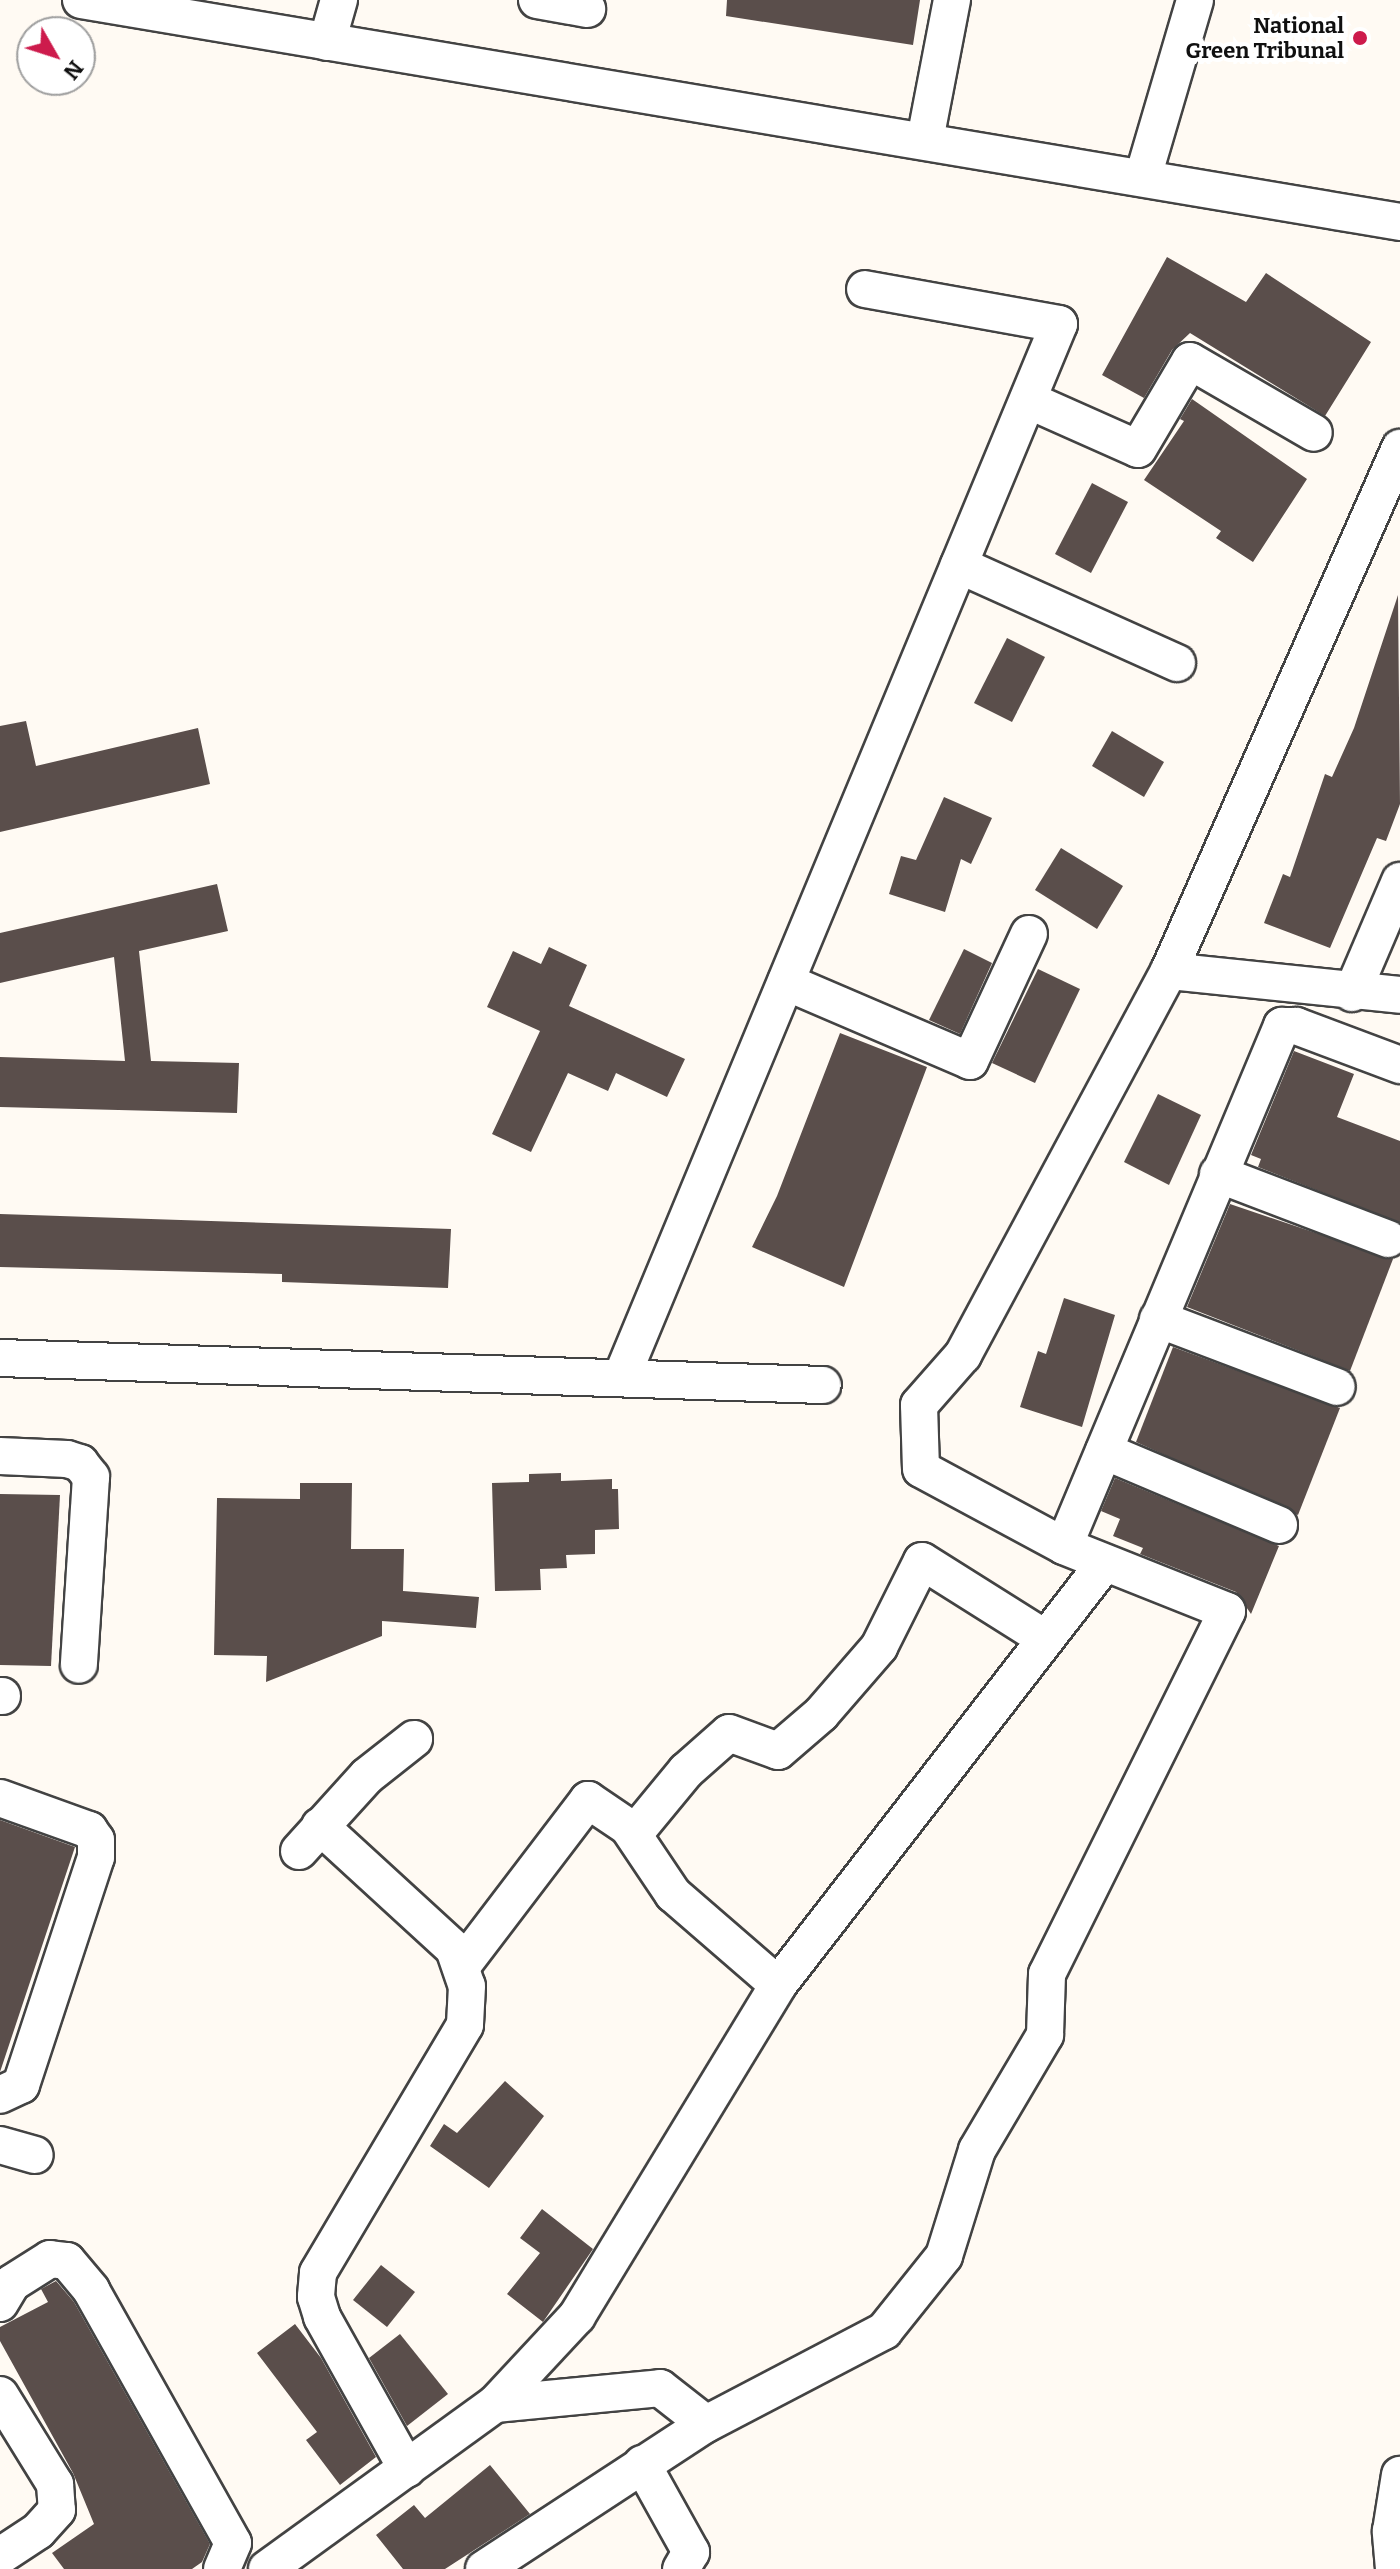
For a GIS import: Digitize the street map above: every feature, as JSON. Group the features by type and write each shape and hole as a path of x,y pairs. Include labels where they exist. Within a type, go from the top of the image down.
{"street":[{"path":"81,0 129,5 327,42 1400,222"},
{"path":"327,42 339,0"},
{"path":"537,0 587,9"},
{"path":"925,140 952,0"},
{"path":"1143,177 1195,0"},
{"path":"622,1376 1059,324 865,289"},
{"path":"1028,400 1138,449 1190,361 1314,433"},
{"path":"484,2569 706,2424 884,2331 944,2256 977,2150 1045,2035 1047,1974 1227,1611 1064,1546 921,1469 919,1405 963,1355 1169,971 1400,448"},
{"path":"959,565 1177,663"},
{"path":"1352,993 1400,881"},
{"path":"786,982 970,1061 1029,934"},
{"path":"1169,971 1352,993 1400,995"},
{"path":"1064,1546 1282,1026 1296,1026 1400,1065"},
{"path":"1218,1174 1388,1239"},
{"path":"1158,1319 1337,1387"},
{"path":"0,1358 622,1376 823,1385"},
{"path":"1104,1451 1279,1525"},
{"path":"0,1456 67,1459 80,1463 91,1477 79,1665"},
{"path":"634,1834 686,1771 729,1733 778,1751 821,1714 879,1647 922,1561 1046,1639"},
{"path":"267,2569 495,2404 577,2316 778,1985 1104,1564"},
{"path":"407,2469 322,2317 316,2297 318,2273 465,2025 467,1986 454,1949 421,1916 309,1839 367,1776 414,1739"},
{"path":"0,1798 89,1830 96,1840 96,1857 21,2085 0,2095"},
{"path":"461,1967 581,1805 595,1802 634,1834 673,1894 778,1985"},
{"path":"0,2145 35,2155"},
{"path":"0,2303 12,2283 50,2259 67,2261 91,2290 233,2543 222,2569"},
{"path":"495,2404 660,2388 706,2424"},
{"path":"0,2395 55,2484 57,2510 38,2531 0,2556"},
{"path":"642,2464 691,2552 681,2569"},
{"path":"1394,2569 1391,2531 1400,2475"}],"building":[{"path":"727,0 920,0 913,45 726,16"},
{"path":"1167,257 1246,302 1266,273 1371,342 1325,416 1190,333 1172,350 1144,398 1102,375"},
{"path":"1192,399 1307,479 1253,562 1216,538 1221,531 1144,480 1184,421 1180,419"},
{"path":"1092,483 1128,502 1091,573 1055,554"},
{"path":"1398,595 1400,804 1386,841 1377,838 1330,948 1264,923 1283,874 1290,877 1325,774 1332,777 1354,728"},
{"path":"1007,638 1045,657 1012,722 974,703"},
{"path":"26,721 36,766 198,728 210,784 0,832 0,726"},
{"path":"1112,731 1164,762 1144,797 1092,766"},
{"path":"944,797 992,818 971,864 961,859 945,912 889,894 901,856 916,860"},
{"path":"1061,848 1123,886 1097,929 1035,890"},
{"path":"217,884 228,931 139,951 151,1061 239,1063 237,1113 0,1107 0,1057 125,1061 114,957 0,983 0,933"},
{"path":"549,947 587,965 569,1006 685,1059 667,1097 616,1073 608,1091 568,1073 531,1152 492,1134 540,1031 487,1007 513,951 541,964"},
{"path":"964,949 992,963 960,1034 929,1020"},
{"path":"1038,969 1080,989 1035,1083 992,1063"},
{"path":"840,1033 927,1067 844,1287 752,1247 777,1196"},
{"path":"1294,1051 1354,1074 1337,1117 1400,1141 1400,1223 1258,1167 1261,1159 1251,1155"},
{"path":"1158,1094 1201,1115 1169,1185 1124,1162"},
{"path":"1230,1204 1393,1259 1350,1371 1187,1307"},
{"path":"0,1214 451,1229 448,1288 282,1282 282,1274 0,1267"},
{"path":"1064,1298 1115,1315 1082,1427 1020,1407 1038,1351 1046,1354"},
{"path":"1173,1347 1340,1408 1298,1515 1136,1442"},
{"path":"561,1473 561,1481 612,1479 612,1489 618,1489 619,1529 595,1530 595,1554 566,1555 567,1568 540,1569 541,1590 495,1591 492,1483 529,1482 529,1474"},
{"path":"1115,1478 1279,1546 1251,1614 1236,1592 1140,1554 1143,1548 1113,1536 1120,1519 1101,1511"},
{"path":"300,1483 352,1483 351,1549 404,1549 403,1591 479,1597 476,1628 382,1621 382,1636 266,1682 267,1656 214,1655 217,1498 300,1499"},
{"path":"0,1494 60,1495 51,1666 0,1665"},
{"path":"0,1820 75,1847 0,2072"},
{"path":"505,2081 544,2116 489,2188 430,2146 444,2124 457,2133"},
{"path":"542,2209 593,2249 543,2322 507,2294 540,2253 520,2238"},
{"path":"381,2265 415,2292 387,2327 353,2300"},
{"path":"56,2281 74,2302 210,2544 202,2562 192,2569 64,2569 52,2553 94,2524 73,2473 0,2341 0,2327 48,2302 41,2289"},
{"path":"295,2324 321,2358 376,2457 340,2485 306,2440 317,2432 257,2353"},
{"path":"400,2334 448,2394 407,2426 369,2358"},
{"path":"490,2465 530,2514 445,2569 403,2569 376,2535 414,2505 425,2518"}],"place":[{"name":"National Green Tribunal","path":"1360,38"}]}
